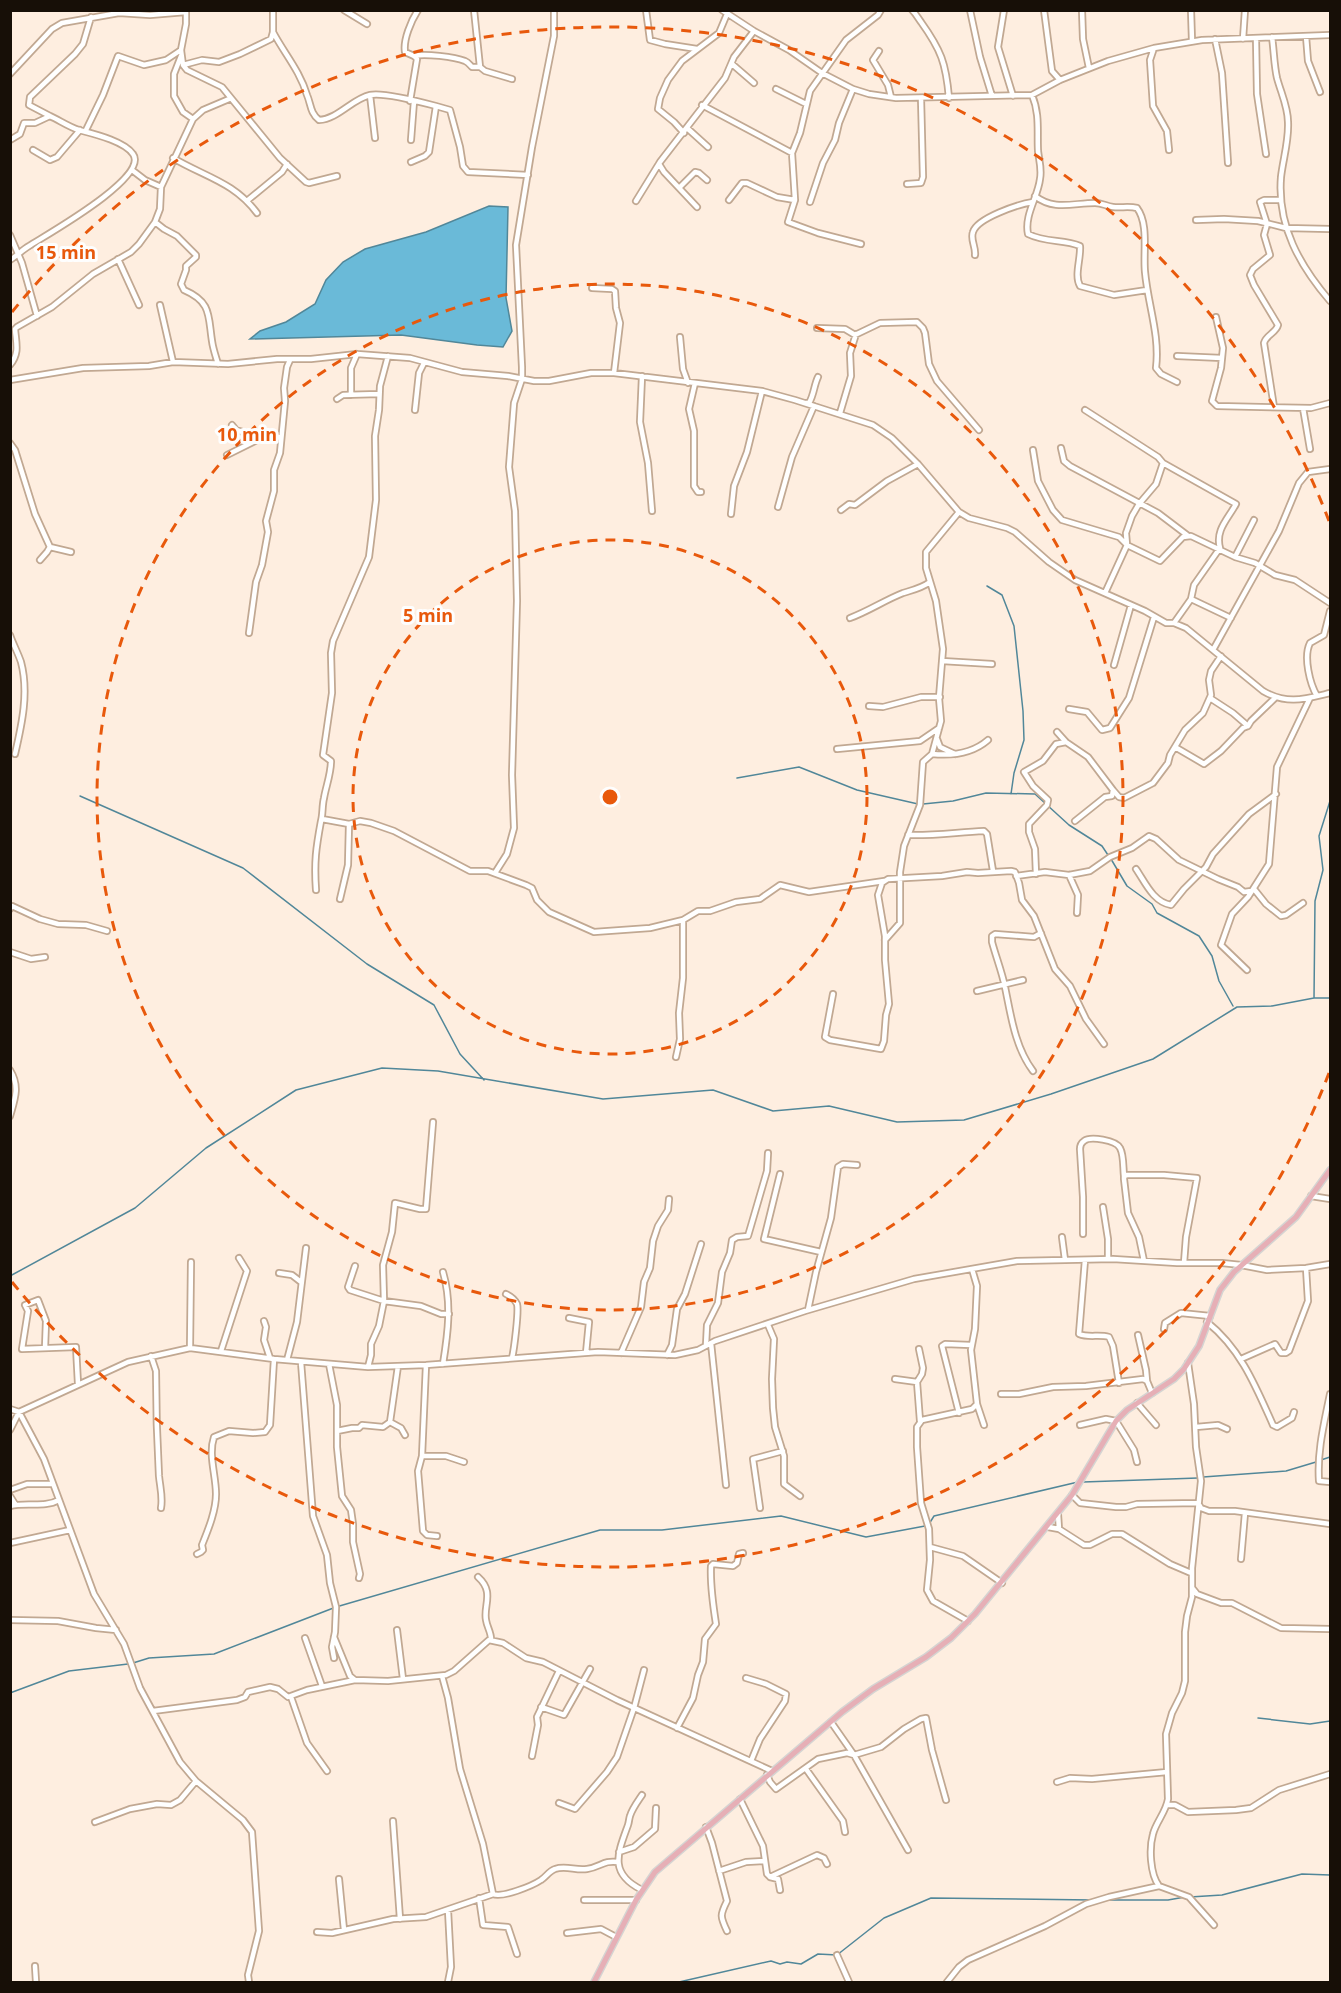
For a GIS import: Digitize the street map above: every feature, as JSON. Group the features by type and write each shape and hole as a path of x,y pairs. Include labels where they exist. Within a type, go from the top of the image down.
{"main road":[{"path":"594,1983 636,1900 655,1872 831,1722 873,1689 926,1657 951,1638 968,1621 1002,1583 1072,1496 1116,1421 1137,1403 1174,1379 1188,1363 1199,1346 1220,1290 1241,1264 1289,1224 1303,1209 1330,1170"}],"street":[{"path":"183,65 202,60 219,62 271,39 273,10"},
{"path":"344,10 368,24"},
{"path":"411,140 412,101 417,59 405,52 404,47 418,10"},
{"path":"474,10 480,67"},
{"path":"495,873 507,854 514,828 512,775 517,601 515,511 509,467 514,403 522,379 516,245 554,36 554,10"},
{"path":"646,10 650,40 698,49"},
{"path":"861,244 818,233 788,222 795,200 792,153 800,133 810,91 846,40 878,15 881,10"},
{"path":"912,10 939,51 947,79 949,98"},
{"path":"970,10 980,57 992,96"},
{"path":"1004,10 998,47 1013,96"},
{"path":"1044,10 1052,70 1060,81"},
{"path":"1082,10 1083,39 1089,68"},
{"path":"1191,10 1192,41"},
{"path":"1243,39 1245,10"},
{"path":"10,74 56,26 63,23 119,13 150,15 186,11 181,50 183,65 188,70 222,87 287,164 309,183 337,176"},
{"path":"708,147 658,109 658,106 668,80 682,62 719,33 724,12 754,32 789,50 822,73 853,89 891,97 949,98 1032,95 1089,68 1127,54 1154,48 1215,39 1330,35"},
{"path":"10,260 98,202 119,185 132,170 136,160 129,149 29,105 30,97 64,66 83,44 91,18"},
{"path":"273,32 298,73 307,93 310,109 317,119 323,120 370,95 382,95 436,106 450,110 463,166 468,172 528,175"},
{"path":"636,201 659,164 702,105 725,78 734,57 754,32"},
{"path":"1306,36 1308,61 1320,92"},
{"path":"1272,37 1275,68 1285,100 1288,122 1281,177 1281,200 1286,228 1300,260 1316,285 1330,301"},
{"path":"1256,38 1257,94 1266,154"},
{"path":"1215,39 1222,73 1228,163"},
{"path":"1154,48 1150,60 1153,106 1167,131 1169,150"},
{"path":"33,150 50,160 57,158 83,130 103,96 118,56 144,64 166,60 181,50"},
{"path":"879,51 873,60 888,86 891,97"},
{"path":"414,56 420,54 467,61 470,66 480,67 485,71 512,79"},
{"path":"181,56 174,74 174,96 183,112 192,119"},
{"path":"732,64 754,83"},
{"path":"776,89 806,104"},
{"path":"810,202 823,163 836,140 838,123 853,89"},
{"path":"370,95 375,138"},
{"path":"1032,95 1038,114 1038,152 1041,170 1027,227 1028,234 1080,246 1077,278 1080,286 1114,295 1147,290"},
{"path":"907,184 917,184 922,181 921,98"},
{"path":"10,327 17,327 52,307 93,274 131,252 155,222 160,209 161,187 192,119 203,110 230,99"},
{"path":"702,105 792,153"},
{"path":"411,162 429,152 436,106"},
{"path":"10,140 20,134 24,123 35,123 50,116"},
{"path":"173,158 233,188 248,200 257,213"},
{"path":"248,200 282,172 287,164"},
{"path":"659,164 697,207"},
{"path":"132,170 145,180 161,187"},
{"path":"679,188 695,172 707,180"},
{"path":"729,200 745,182 777,197 795,200"},
{"path":"1035,196 1046,202 1063,206 1102,203 1111,207 1137,208 1141,214 1147,290 1158,348 1156,368 1161,375 1177,382"},
{"path":"1274,407 1264,343 1268,336 1276,330 1278,324 1250,275 1253,269 1270,255 1264,235 1267,224 1260,202 1281,200"},
{"path":"975,255 972,233 976,225 1011,207 1033,202"},
{"path":"1196,220 1258,221 1286,228 1330,230"},
{"path":"155,222 164,230 177,236 196,255 186,266 181,284 184,290 202,302 211,320 212,342 218,364"},
{"path":"10,235 37,316"},
{"path":"118,259 139,305"},
{"path":"592,288 615,291 620,323 614,374"},
{"path":"160,305 173,362"},
{"path":"1215,317 1223,348 1221,368 1212,401 1217,406 1316,408 1330,403"},
{"path":"854,334 880,323 917,322 925,333 929,364 937,381 979,430"},
{"path":"10,365 16,358 15,329 17,327"},
{"path":"818,328 845,329 854,334"},
{"path":"840,413 851,375 850,353 855,341 854,334"},
{"path":"680,337 683,369 688,383"},
{"path":"10,380 83,368 149,366 173,362 218,364 357,354 410,358 462,372 522,379 544,381 587,373 614,374 762,391 840,413 873,425 883,431 918,464 959,512 969,518 1015,532 1049,562 1075,580 1131,604 1166,623 1174,623 1186,628 1263,691 1275,698 1286,700 1310,698 1330,693"},
{"path":"351,395 351,368 357,354"},
{"path":"316,890 315,853 331,767 331,761 323,755 332,693 332,653 335,635 369,557 376,500 375,436 379,394 388,356"},
{"path":"1177,356 1222,358"},
{"path":"249,633 256,582 268,532 266,521 274,490 274,470 279,459 286,367 290,360"},
{"path":"415,410 419,373 424,363"},
{"path":"642,376 640,422 648,463 652,511"},
{"path":"806,403 809,403 812,398 813,387 818,376"},
{"path":"695,383 689,410 694,431 694,486 698,492 701,492"},
{"path":"731,513 734,486 747,452 762,391"},
{"path":"337,399 343,394 379,394"},
{"path":"778,507 792,457 814,406"},
{"path":"1303,408 1310,449"},
{"path":"1085,410 1158,457 1163,463 1236,504 1221,527 1218,540 1220,549 1194,585 1191,599 1174,623"},
{"path":"232,425 236,430 264,438"},
{"path":"242,432 249,444"},
{"path":"226,455 264,438 281,437"},
{"path":"10,443 15,450 35,514 50,547"},
{"path":"1061,448 1064,461 1070,466 1158,513 1187,535 1235,557 1252,562 1275,575 1303,585 1330,603"},
{"path":"1033,450 1038,481 1053,510 1062,520 1119,537 1127,544 1160,561 1187,535"},
{"path":"1105,593 1127,544 1126,533 1132,516 1156,484 1163,463"},
{"path":"841,510 849,504 855,505 887,481 918,464"},
{"path":"1213,650 1279,531 1299,483 1308,472 1330,469"},
{"path":"885,940 900,923 900,879 904,846 920,805 923,762 932,754 942,717 939,697 942,637 926,568 926,550 959,512"},
{"path":"1235,557 1254,520"},
{"path":"50,547 71,552"},
{"path":"40,560 50,547"},
{"path":"850,618 930,582"},
{"path":"1191,599 1230,618"},
{"path":"1114,665 1131,604"},
{"path":"1317,696 1312,689 1307,651 1310,643 1324,635 1330,611"},
{"path":"1069,709 1087,712 1102,730 1110,728 1129,698 1154,617"},
{"path":"10,635 21,661 24,694 22,728 15,754"},
{"path":"1057,732 1066,742 1088,757 1119,797 1124,798 1150,785 1168,763 1170,755 1185,730 1203,713 1210,698 1211,671 1221,656"},
{"path":"942,661 992,664"},
{"path":"869,706 883,707 921,697 939,697"},
{"path":"1210,698 1248,726"},
{"path":"1175,747 1204,764 1248,726 1275,698"},
{"path":"1247,970 1221,945 1232,914 1254,889 1269,864 1277,767 1310,698"},
{"path":"837,749 920,741 939,728"},
{"path":"937,739 940,747 955,754"},
{"path":"932,754 947,755 973,751 988,740"},
{"path":"1035,874 1035,849 1029,832 1029,824 1047,805 1048,800 1033,786 1024,772 1042,761 1056,744 1066,742"},
{"path":"1076,821 1106,797 1112,796 1113,790"},
{"path":"1136,869 1149,892 1169,906 1173,904 1184,888 1249,814 1276,794"},
{"path":"322,819 349,824 360,821 394,831 470,871 484,870 495,873 532,888 537,900 556,916 594,932 650,928 683,920 698,911 710,911 736,902 760,899 780,885 809,892 965,872 1015,872 1022,900 1032,912 1055,969 1070,986 1086,1019 1104,1044"},
{"path":"340,899 348,865 349,824"},
{"path":"908,835 932,836 984,831 987,834 993,871"},
{"path":"1016,876 1045,872 1069,875 1090,871 1110,857 1131,848 1149,836 1156,839 1179,860 1238,887 1244,892 1254,889"},
{"path":"1069,875 1078,895 1077,914"},
{"path":"833,994 825,1037 830,1040 881,1049 889,1004 885,940 878,895 885,881"},
{"path":"1254,889 1266,904 1281,916 1303,903"},
{"path":"10,909 12,906 40,919 58,924 86,925 107,931"},
{"path":"676,1057 680,1039 683,920"},
{"path":"1033,1071 1022,1050 1012,1022 992,936 995,934 1034,937 1041,933"},
{"path":"10,945 11,952 31,959 45,957"},
{"path":"977,991 1023,980"},
{"path":"10,1070 17,1083 10,1116"},
{"path":"368,1366 371,1344 379,1326 384,1301 382,1265 392,1232 395,1203 426,1209 433,1122"},
{"path":"1083,1233 1081,1143 1089,1139 1114,1142 1120,1147 1128,1213 1138,1237 1144,1261"},
{"path":"726,1485 707,1325 718,1303 723,1272 732,1240 748,1236 767,1171 768,1153"},
{"path":"808,1310 831,1218 838,1167 843,1164 857,1165"},
{"path":"780,1174 764,1239 821,1252"},
{"path":"1124,1176 1164,1174 1197,1178 1186,1237 1184,1263"},
{"path":"1311,1196 1330,1199"},
{"path":"621,1353 641,1307 644,1282 650,1268 653,1241 657,1226 668,1210 669,1199"},
{"path":"1104,1207 1108,1259"},
{"path":"1062,1237 1065,1260"},
{"path":"668,1355 672,1345 677,1308 686,1294 701,1244"},
{"path":"287,1360 297,1322 306,1248"},
{"path":"221,1350 247,1271 239,1258"},
{"path":"10,1430 19,1412 78,1384 128,1362 190,1348 221,1350 301,1362 368,1366 443,1364 586,1353 668,1355 691,1352 808,1310 914,1279 1017,1261 1108,1259 1222,1263 1241,1264 1267,1270 1330,1264"},
{"path":"1085,1260 1079,1334 1109,1337 1113,1346 1119,1383"},
{"path":"190,1348 191,1262"},
{"path":"355,1266 348,1287 350,1290 384,1301 421,1306 441,1314 449,1314"},
{"path":"1241,1359 1275,1344 1281,1353 1289,1351 1308,1301 1306,1268"},
{"path":"972,1269 977,1286 975,1329 971,1345 977,1404 984,1425"},
{"path":"442,1272 446,1284 449,1314 443,1364"},
{"path":"279,1273 292,1275 301,1282"},
{"path":"506,1294 517,1305 513,1359"},
{"path":"45,1348 46,1321 38,1300 25,1305 28,1311 22,1349 76,1347 78,1384"},
{"path":"1164,1329 1165,1323 1183,1312 1208,1319 1241,1359 1274,1425 1277,1427 1292,1418 1294,1412"},
{"path":"569,1318 589,1322 586,1353"},
{"path":"197,1554 203,1550 202,1545 212,1516 216,1494 211,1458 214,1437 229,1431 265,1432 270,1425 272,1359 264,1340 266,1327 264,1321"},
{"path":"768,1325 774,1339 772,1379 775,1427 783,1451 784,1484 800,1496"},
{"path":"1138,1335 1147,1381 1152,1393"},
{"path":"958,1413 942,1346 945,1344 971,1345"},
{"path":"919,1349 923,1368 917,1382 920,1421 917,1427 918,1474 922,1506 929,1529 928,1595 933,1601 968,1621"},
{"path":"151,1356 156,1371 159,1475 163,1498 161,1508"},
{"path":"301,1362 313,1516 327,1555 330,1583 336,1607 332,1647 334,1658"},
{"path":"1159,1886 1151,1869 1152,1839 1167,1805 1166,1734 1185,1681 1186,1623 1193,1589 1192,1573 1201,1480 1188,1363"},
{"path":"329,1364 337,1405 342,1496 351,1510 359,1578"},
{"path":"426,1365 422,1456 418,1471 423,1531 428,1535 437,1536"},
{"path":"337,1431 359,1428 362,1425 382,1427 390,1422 398,1366"},
{"path":"896,1378 917,1382"},
{"path":"1001,1394 1019,1394 1053,1387 1086,1386 1143,1379 1147,1381"},
{"path":"1330,1395 1320,1444 1318,1467 1319,1481 1330,1482"},
{"path":"1137,1403 1156,1425"},
{"path":"920,1421 972,1409 977,1404"},
{"path":"10,1409 19,1412 44,1459 94,1594 124,1644 140,1688 180,1762 196,1781 243,1820 252,1832 260,1931 248,1975 249,1983"},
{"path":"1080,1425 1107,1419 1116,1421 1134,1450 1137,1462"},
{"path":"390,1422 401,1428 405,1435"},
{"path":"1196,1427 1218,1425 1227,1429"},
{"path":"760,1508 753,1459 783,1451"},
{"path":"422,1456 446,1456 464,1462"},
{"path":"10,1490 27,1484 53,1484"},
{"path":"10,1496 13,1505 51,1504 59,1500"},
{"path":"1072,1496 1080,1503 1116,1507 1137,1504 1198,1503"},
{"path":"1198,1503 1201,1508 1209,1511 1245,1513 1330,1524"},
{"path":"1241,1559 1245,1513"},
{"path":"1058,1514 1059,1529"},
{"path":"1048,1527 1059,1529 1084,1545 1090,1545 1112,1534 1122,1534 1170,1564 1192,1573"},
{"path":"10,1543 69,1530"},
{"path":"930,1547 963,1556 1002,1583"},
{"path":"677,1728 693,1698 703,1662 705,1640 716,1624 710,1589 711,1566 713,1564 733,1566 737,1563 739,1554 743,1553"},
{"path":"478,1577 487,1594 486,1620 492,1633 492,1640"},
{"path":"1193,1589 1197,1594 1221,1603 1232,1603 1281,1628 1330,1629"},
{"path":"10,1613 11,1620 58,1622 116,1630"},
{"path":"397,1630 403,1679"},
{"path":"334,1637 350,1676 355,1680"},
{"path":"305,1638 322,1686"},
{"path":"153,1711 237,1700 245,1697 248,1692 270,1687 278,1689 284,1696 291,1696 322,1686 355,1680 388,1681 442,1676 454,1671 492,1640"},
{"path":"492,1640 503,1643 526,1658 539,1661 634,1708 751,1761 769,1773 770,1782 776,1789 818,1758 854,1755 881,1747 904,1729 921,1719 926,1719 946,1800"},
{"path":"541,1707 564,1715 590,1669"},
{"path":"558,1803 575,1809 617,1757 644,1670"},
{"path":"532,1756 538,1725 537,1717 559,1671"},
{"path":"442,1676 460,1769 483,1844 493,1894"},
{"path":"746,1678 766,1684 786,1694 785,1701 760,1739 751,1761"},
{"path":"291,1696 308,1743 327,1771"},
{"path":"831,1722 854,1755 908,1850"},
{"path":"806,1769 843,1821 845,1832"},
{"path":"1057,1782 1070,1778 1092,1779 1167,1772"},
{"path":"1167,1805 1175,1805 1188,1812 1251,1808 1279,1790 1330,1773"},
{"path":"95,1822 130,1809 158,1804 171,1805 180,1800 196,1781"},
{"path":"642,1795 630,1815 618,1862 620,1871 642,1890"},
{"path":"740,1798 763,1846 766,1874 778,1879 780,1890"},
{"path":"619,1852 634,1847 655,1829 656,1808"},
{"path":"393,1821 400,1919"},
{"path":"706,1827 727,1901 721,1914 727,1931"},
{"path":"770,1877 817,1856 824,1858 827,1864"},
{"path":"317,1932 332,1933 400,1919 426,1917 479,1898 493,1894 500,1896 519,1890 540,1880 553,1869 563,1867 574,1870 588,1869 605,1862 618,1862"},
{"path":"719,1871 746,1862 765,1862"},
{"path":"339,1879 344,1930"},
{"path":"947,1983 959,1967 968,1960 1046,1926 1086,1904 1159,1886 1189,1897 1214,1925"},
{"path":"479,1898 483,1925 508,1927 517,1954"},
{"path":"584,1900 636,1900"},
{"path":"448,1910 451,1967 448,1983"},
{"path":"567,1933 601,1929 616,1937"},
{"path":"837,1956 849,1983"},
{"path":"35,1966 36,1983"}],"water":[{"path":"489,206 508,207 506,298 512,331 503,347 401,335 250,339 260,331 286,322 315,304 326,280 343,262 365,249 426,232"}],"waterway":[{"path":"987,586 1002,595 1014,626 1024,740 1014,773 1011,794"},
{"path":"737,778 799,767 857,790 918,804"},
{"path":"923,804 953,801 986,793 1035,794 1069,825 1102,846 1108,855"},
{"path":"80,796 243,868 367,964 434,1005 460,1054 484,1080"},
{"path":"1314,998 1315,901 1323,870 1319,836 1330,801"},
{"path":"1111,859 1127,886 1152,904 1157,913 1199,936 1212,956 1219,981 1233,1006"},
{"path":"10,1276 135,1208 206,1148 296,1090 382,1068 438,1071 603,1099 713,1090 773,1111 829,1106 897,1122 964,1120 1051,1094 1153,1059 1237,1007 1272,1006 1314,998 1330,998"},
{"path":"1321,1460 1330,1457"},
{"path":"1203,1477 1286,1471 1316,1462"},
{"path":"1083,1482 1198,1478"},
{"path":"929,1524 934,1516 1078,1482"},
{"path":"133,1663 149,1658 214,1654 336,1607 600,1530 662,1530 781,1516 866,1537 925,1526"},
{"path":"10,1693 69,1671 128,1664"},
{"path":"1258,1718 1310,1724 1330,1721"},
{"path":"1190,1897 1222,1895 1302,1874 1330,1875"},
{"path":"1106,1900 1168,1900 1185,1897"},
{"path":"679,1982 771,1961 780,1964 787,1962 801,1964 818,1954 837,1955 884,1918 931,1898 1093,1900"}]}
